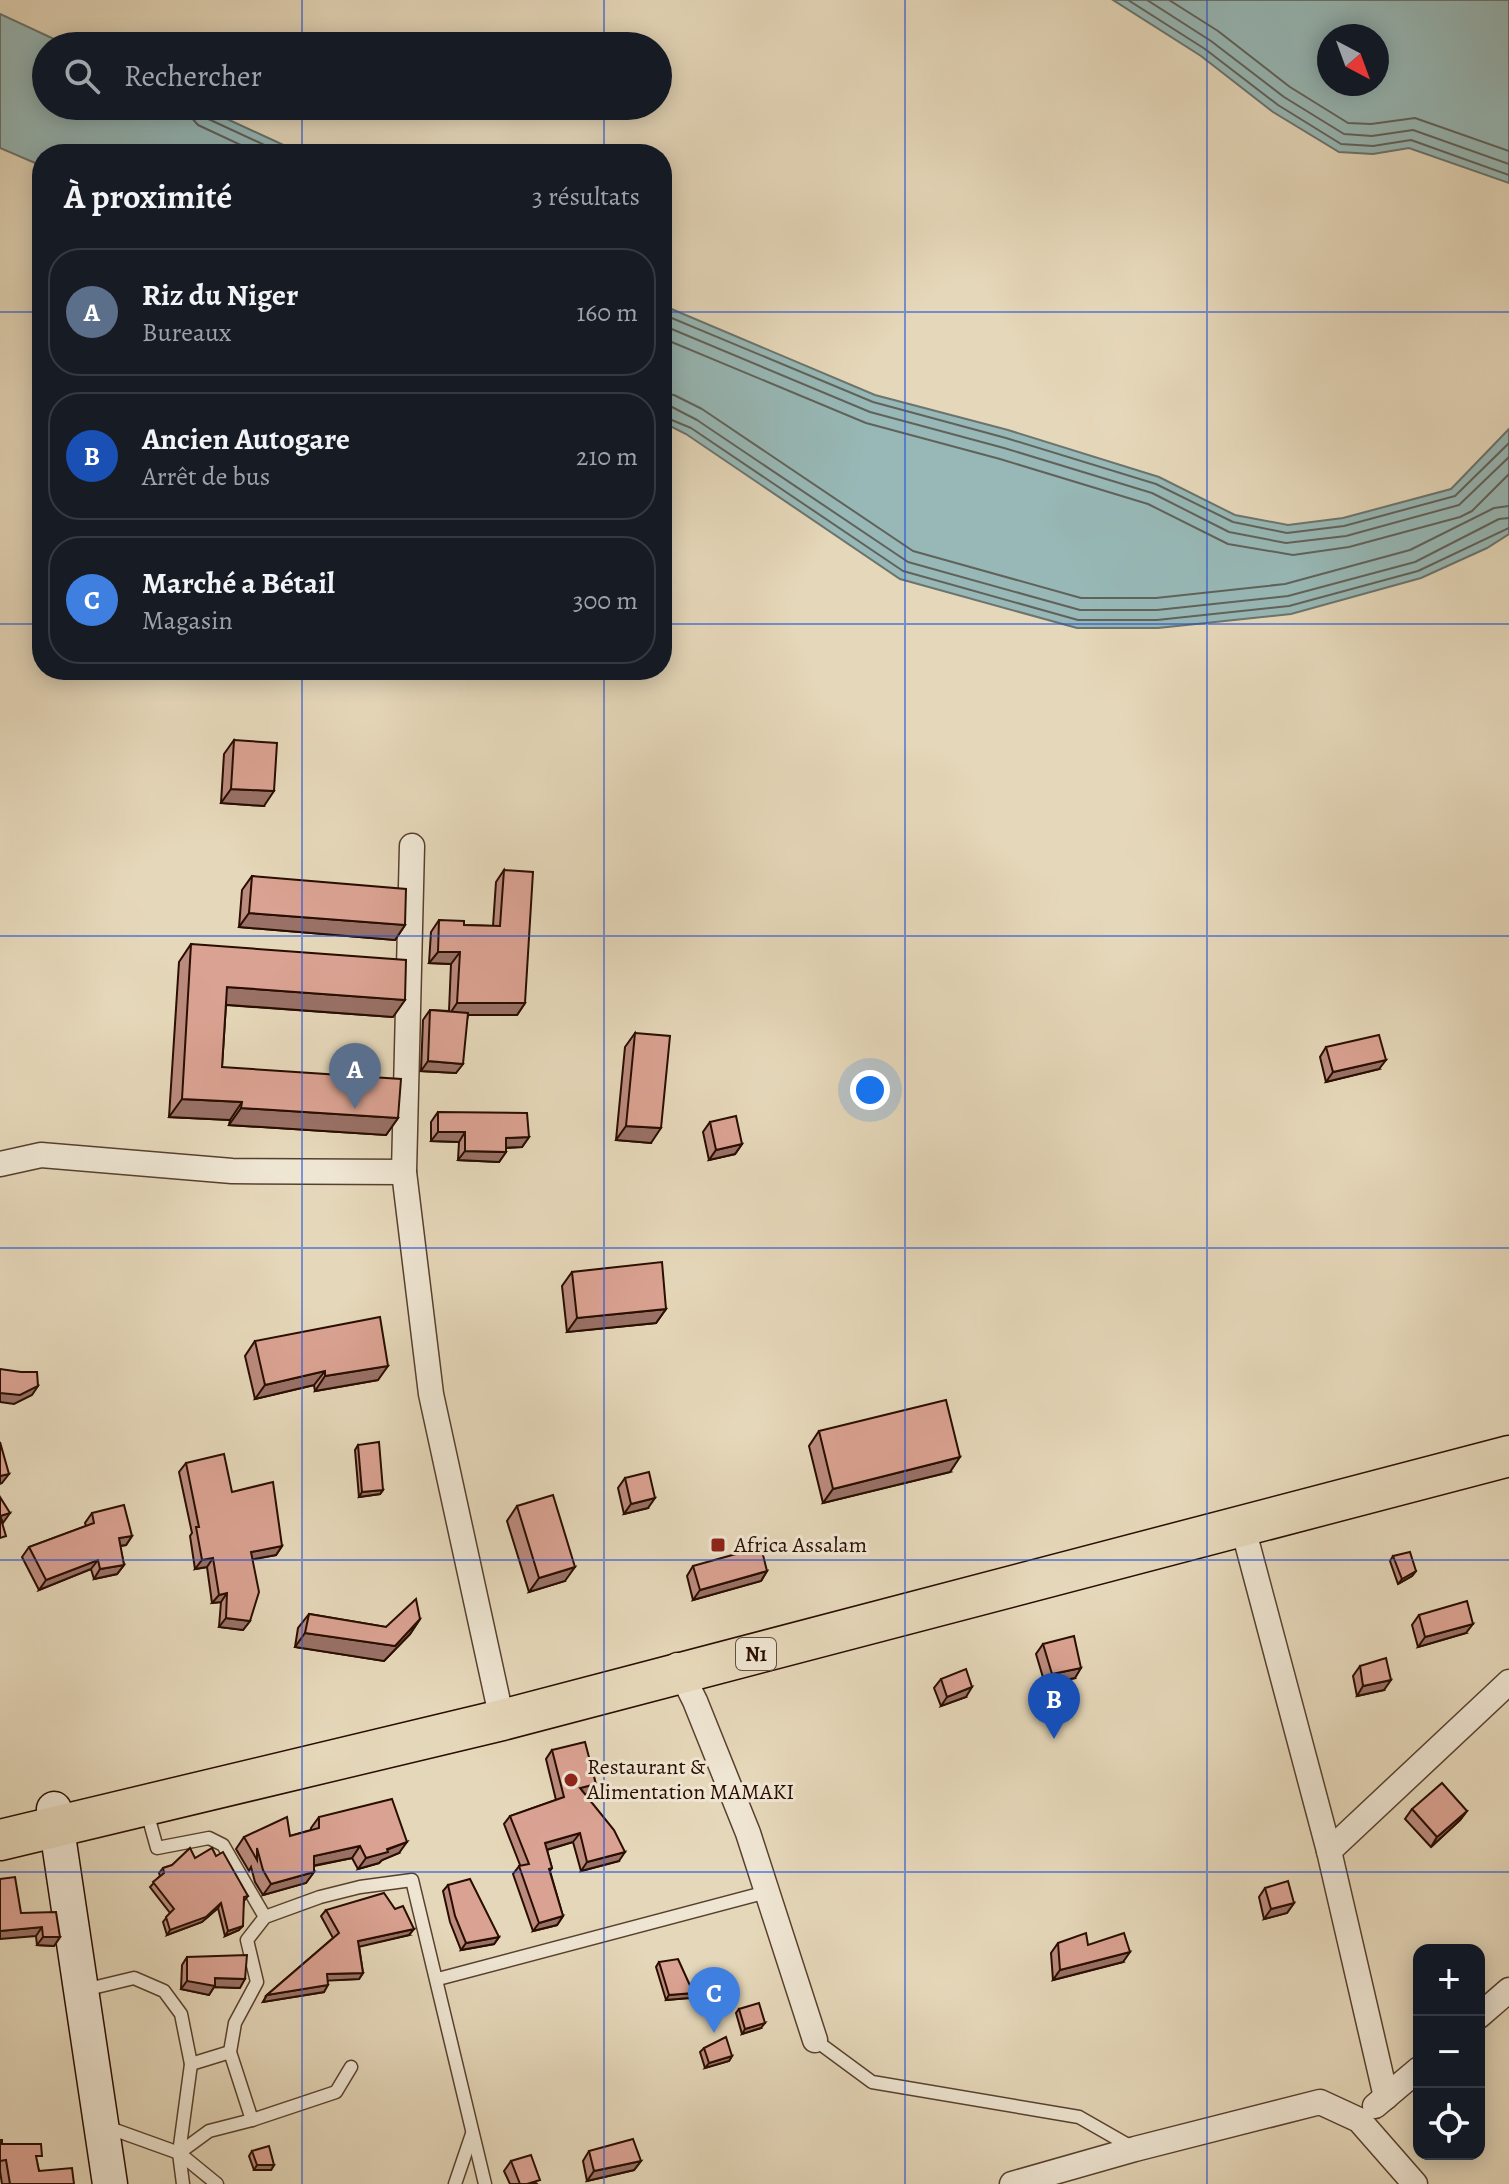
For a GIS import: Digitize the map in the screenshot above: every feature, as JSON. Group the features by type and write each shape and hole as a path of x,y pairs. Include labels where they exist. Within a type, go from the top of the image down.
{"main road":[{"name":"N1","path":"0,1823 145,1804 677,1666 1509,1440"},
{"name":"N1","path":"677,1666 1243,1528 1509,1456"},
{"name":"N1","path":"0,1840 56,1817 500,1712"},
{"path":"56,1817 110,2184"}],"street":[{"path":"412,846 404,1172 431,1394 500,1712"},
{"path":"0,1164 41,1155 232,1171 404,1172"},
{"path":"1243,1528 1329,1851 1386,2097"},
{"path":"677,1666 701,1715 748,1833 815,2040"},
{"path":"1329,1851 1509,1682"},
{"path":"1485,2011 1509,1990"},
{"path":"1359,2120 1413,2074"},
{"path":"1012,2184 1320,2102 1359,2120 1415,2184"}],"lane":[{"path":"145,1804 157,1848 209,1838 223,1845 265,1917"},
{"path":"252,2120 230,2052 235,2023 257,1982 247,1940 265,1917 320,1897 360,1887 412,1880 485,2184"},
{"path":"438,1979 767,1892"},
{"path":"81,1991 134,1978 164,1991 181,2014 191,2064 179,2153 183,2184"},
{"path":"815,2040 872,2082 1079,2117 1135,2149"},
{"path":"191,2064 230,2052"},
{"path":"179,2153 209,2131 336,2092 351,2067"},
{"path":"101,2125 179,2153 217,2184"},
{"path":"455,2184 473,2132"}],"water":[{"path":"1113,0 1509,0 1509,183 1409,148 1373,154 1339,152 1273,112 1201,56"},
{"path":"0,14 39,32 32,32 32,120 229,120 281,144 32,144 32,162 0,148"},
{"path":"672,309 875,395 1008,430 1159,477 1235,515 1288,525 1343,518 1451,489 1509,429 1509,534 1487,548 1421,578 1291,614 1158,628 1077,628 900,579 672,427"}],"building":[{"path":"234,740 277,743 274,791 231,789"},
{"path":"504,870 533,872 525,1003 457,1003 460,952 438,952 439,920 464,921 464,925 500,926"},
{"path":"252,876 406,889 405,925 249,913"},
{"path":"191,944 406,960 405,1000 227,987 222,1067 401,1079 398,1118 241,1108 242,1102 182,1099"},
{"path":"430,1010 468,1013 463,1064 428,1061"},
{"path":"635,1033 670,1036 661,1128 626,1126"},
{"path":"1379,1035 1386,1060 1333,1072 1326,1047"},
{"path":"438,1112 527,1113 529,1137 506,1138 506,1152 465,1151 465,1132 438,1132"},
{"path":"736,1116 742,1144 716,1150 710,1122"},
{"path":"662,1262 666,1309 577,1318 572,1272"},
{"path":"380,1317 388,1366 325,1376 325,1371 265,1385 255,1341"},
{"path":"0,1369 37,1372 38,1386 20,1395 0,1393"},
{"path":"946,1400 960,1457 833,1489 819,1431"},
{"path":"0,1442 9,1474 0,1476"},
{"path":"379,1442 383,1490 362,1492 358,1445"},
{"path":"224,1454 232,1492 273,1482 282,1546 251,1552 259,1592 250,1621 226,1618 227,1593 219,1595 213,1558 202,1560 196,1527 199,1527 186,1463"},
{"path":"649,1472 655,1498 631,1504 625,1478"},
{"path":"553,1495 575,1567 539,1578 517,1506"},
{"path":"0,1497 10,1513 0,1516"},
{"path":"124,1505 132,1536 119,1538 124,1565 100,1569 98,1560 46,1580 29,1547 94,1523 92,1513"},
{"path":"0,1516 6,1536 0,1538"},
{"path":"761,1547 767,1571 700,1590 693,1566"},
{"path":"1410,1552 1416,1571 1402,1579 1393,1556"},
{"path":"416,1599 420,1619 395,1646 305,1633 309,1614 386,1627"},
{"path":"1467,1601 1473,1624 1425,1637 1419,1615"},
{"path":"1074,1636 1081,1668 1052,1674 1043,1644"},
{"path":"1386,1658 1391,1680 1363,1686 1360,1666"},
{"path":"966,1669 972,1687 947,1697 941,1679"},
{"path":"585,1742 596,1784 580,1788 614,1830 625,1852 587,1862 580,1833 545,1843 563,1916 539,1923 519,1866 529,1864 510,1816 564,1797 552,1750"},
{"path":"1442,1783 1467,1811 1437,1837 1412,1809"},
{"path":"392,1799 407,1842 387,1849 388,1852 366,1858 360,1846 314,1856 314,1872 271,1884 257,1848 257,1860 244,1837 287,1817 290,1836 319,1828 319,1817"},
{"path":"190,1848 195,1858 212,1848 216,1856 223,1852 248,1896 244,1897 243,1926 228,1931 221,1903 206,1917 170,1930 166,1917 174,1909 153,1882 164,1873 163,1868 172,1865"},
{"path":"15,1877 21,1913 56,1912 60,1937 43,1937 42,1927 0,1931 0,1879"},
{"path":"470,1879 499,1937 466,1943 455,1916 448,1885"},
{"path":"1288,1881 1294,1903 1271,1909 1265,1888"},
{"path":"384,1893 395,1909 403,1906 414,1929 358,1941 363,1973 327,1974 328,1985 267,1995 339,1933 326,1910"},
{"path":"1086,1933 1088,1945 1124,1933 1130,1952 1060,1970 1058,1943"},
{"path":"247,1955 245,1979 215,1978 215,1986 187,1981 187,1957"},
{"path":"678,1959 692,1990 709,1980 718,1998 701,2006 693,1993 669,1995 659,1962"},
{"path":"759,2003 765,2023 745,2029 739,2009"},
{"path":"726,2037 732,2056 709,2063 704,2048"},
{"path":"633,2139 641,2161 594,2171 589,2151"},
{"path":"0,2140 2,2144 41,2144 42,2156 36,2156 39,2171 72,2168 74,2184 10,2184 6,2160 0,2161"},
{"path":"269,2146 274,2165 257,2165 252,2151"},
{"path":"531,2155 540,2180 520,2184 511,2161"}],"place":[{"name":"Riz du Niger","path":"355,1109"},
{"name":"Africa Assalam","path":"718,1545"},
{"name":"Ancien Autogare","path":"1054,1739"},
{"name":"Restaurant & Alimentation MAMAKI","path":"571,1780"},
{"name":"Marché a Bétail","path":"714,2033"}]}
